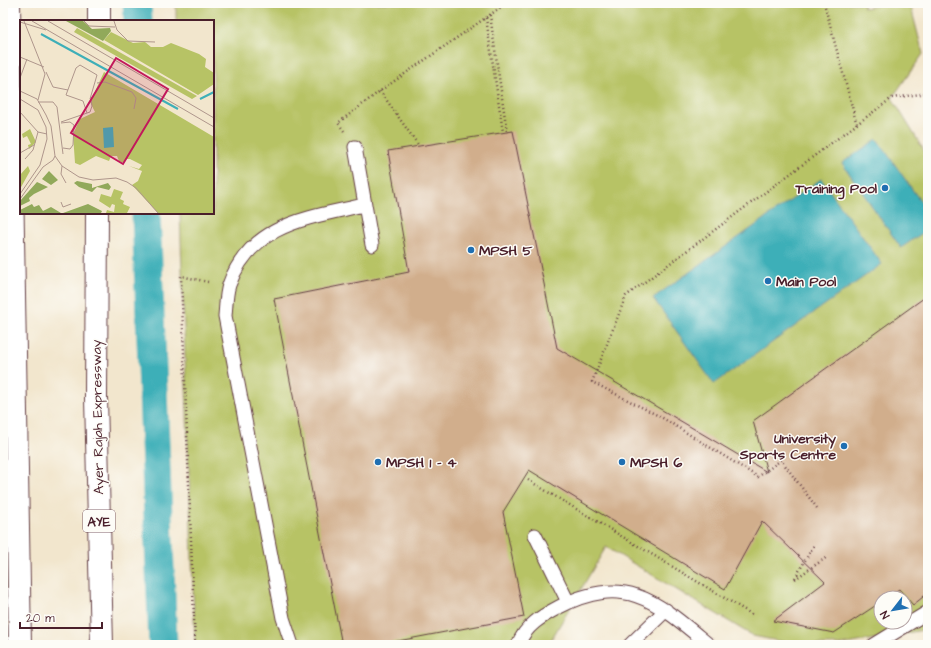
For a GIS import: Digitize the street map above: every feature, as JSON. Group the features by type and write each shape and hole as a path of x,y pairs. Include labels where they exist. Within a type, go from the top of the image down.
{"highway":[{"path":"9,3 20,645"},
{"path":"99,3 99,20"},
{"name":"Ayer Rajah Expressway","path":"97,214 96,398 102,645"}],"lane":[{"path":"355,147 372,245"},
{"path":"292,645 283,618 225,316 229,286 239,265 252,246 274,231 299,220 364,205"},
{"path":"535,535 568,602"},
{"path":"518,645 522,635 542,615 568,602 598,591 634,594 666,610 709,645"},
{"path":"630,645 666,610"},
{"path":"874,645 928,612"}],"path":[{"path":"355,147 338,123 380,91 507,3"},
{"path":"824,3 857,125"},
{"path":"490,15 507,132"},
{"path":"486,18 503,132"},
{"path":"380,91 419,146"},
{"path":"817,508 781,460 758,477 661,417 592,382 626,296 892,98 928,93"},
{"path":"195,645 181,276 229,286"},
{"path":"528,480 753,615"},
{"path":"814,545 795,579 827,557"}],"green space":[{"path":"176,3 863,3 864,8 892,3 910,3 923,54 892,98 928,157 928,629 842,645 799,645 753,636 606,547 548,645 195,645 180,214 214,214 214,20 176,20"}],"water":[{"name":"Training Pool","path":"877,139 928,212 928,229 901,248 842,163"},
{"name":"Main Pool","path":"821,179 882,264 714,384 653,298"}],"building":[{"path":"513,131 557,348 767,472 753,421 928,295 928,593 913,605 913,590 873,590 873,607 834,633 773,621 825,582 762,521 725,589 529,470 503,512 524,617 377,645 342,645 274,299 409,272 388,151"}],"waterway":[{"path":"137,3 138,20"},
{"path":"146,214 163,645"}],"place":[{"name":"Training Pool","path":"885,188"},
{"name":"MPSH 5","path":"471,250"},
{"name":"Main Pool","path":"768,281"},
{"name":"University Sports Centre","path":"844,446"},
{"name":"MPSH 1 - 4","path":"378,462"},
{"name":"MPSH 6","path":"622,462"}]}
